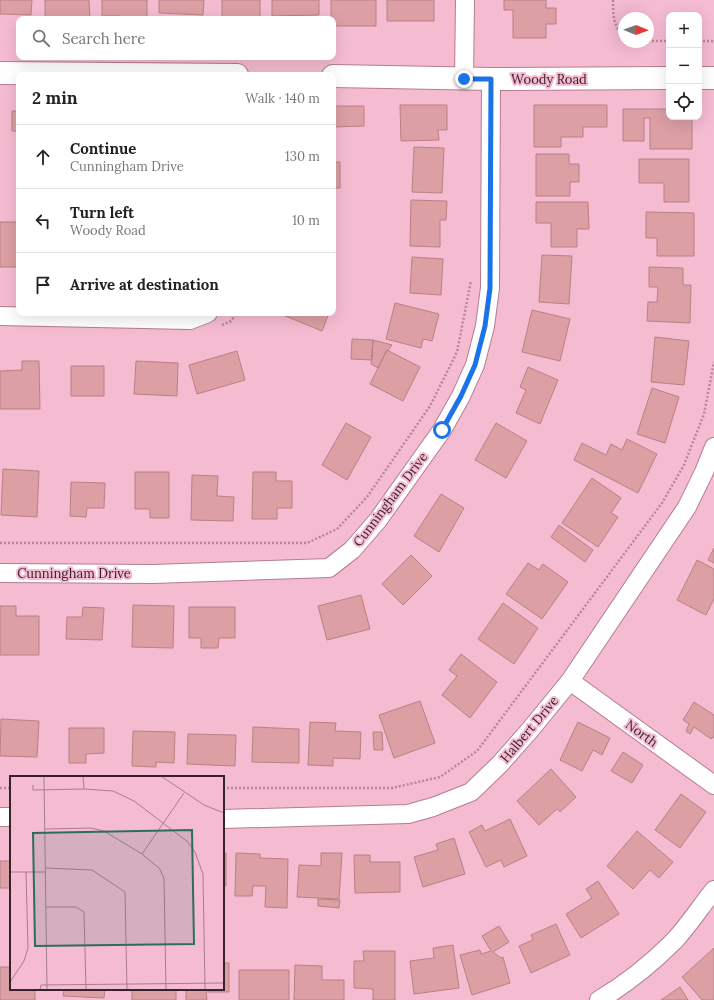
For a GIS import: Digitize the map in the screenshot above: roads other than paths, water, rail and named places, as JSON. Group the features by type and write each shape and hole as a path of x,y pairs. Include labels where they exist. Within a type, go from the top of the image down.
{"street":[{"path":"464,79 465,0"},
{"path":"0,73 16,73"},
{"name":"Woody Road","path":"336,76 464,79 666,78"},
{"path":"702,78 714,78"},
{"name":"Cunningham Drive","path":"0,573 153,574 329,568 352,550 378,520 442,430 461,396 475,365 485,326 490,288 491,79"},
{"path":"0,316 190,320 200,316"},
{"name":"Halbert Drive","path":"224,819 408,814 433,807 471,792 500,764 570,681 687,507 714,447"},
{"name":"North","path":"570,681 714,785"},
{"path":"0,817 10,818"},
{"path":"600,1000 640,971 674,940 714,890"}]}
